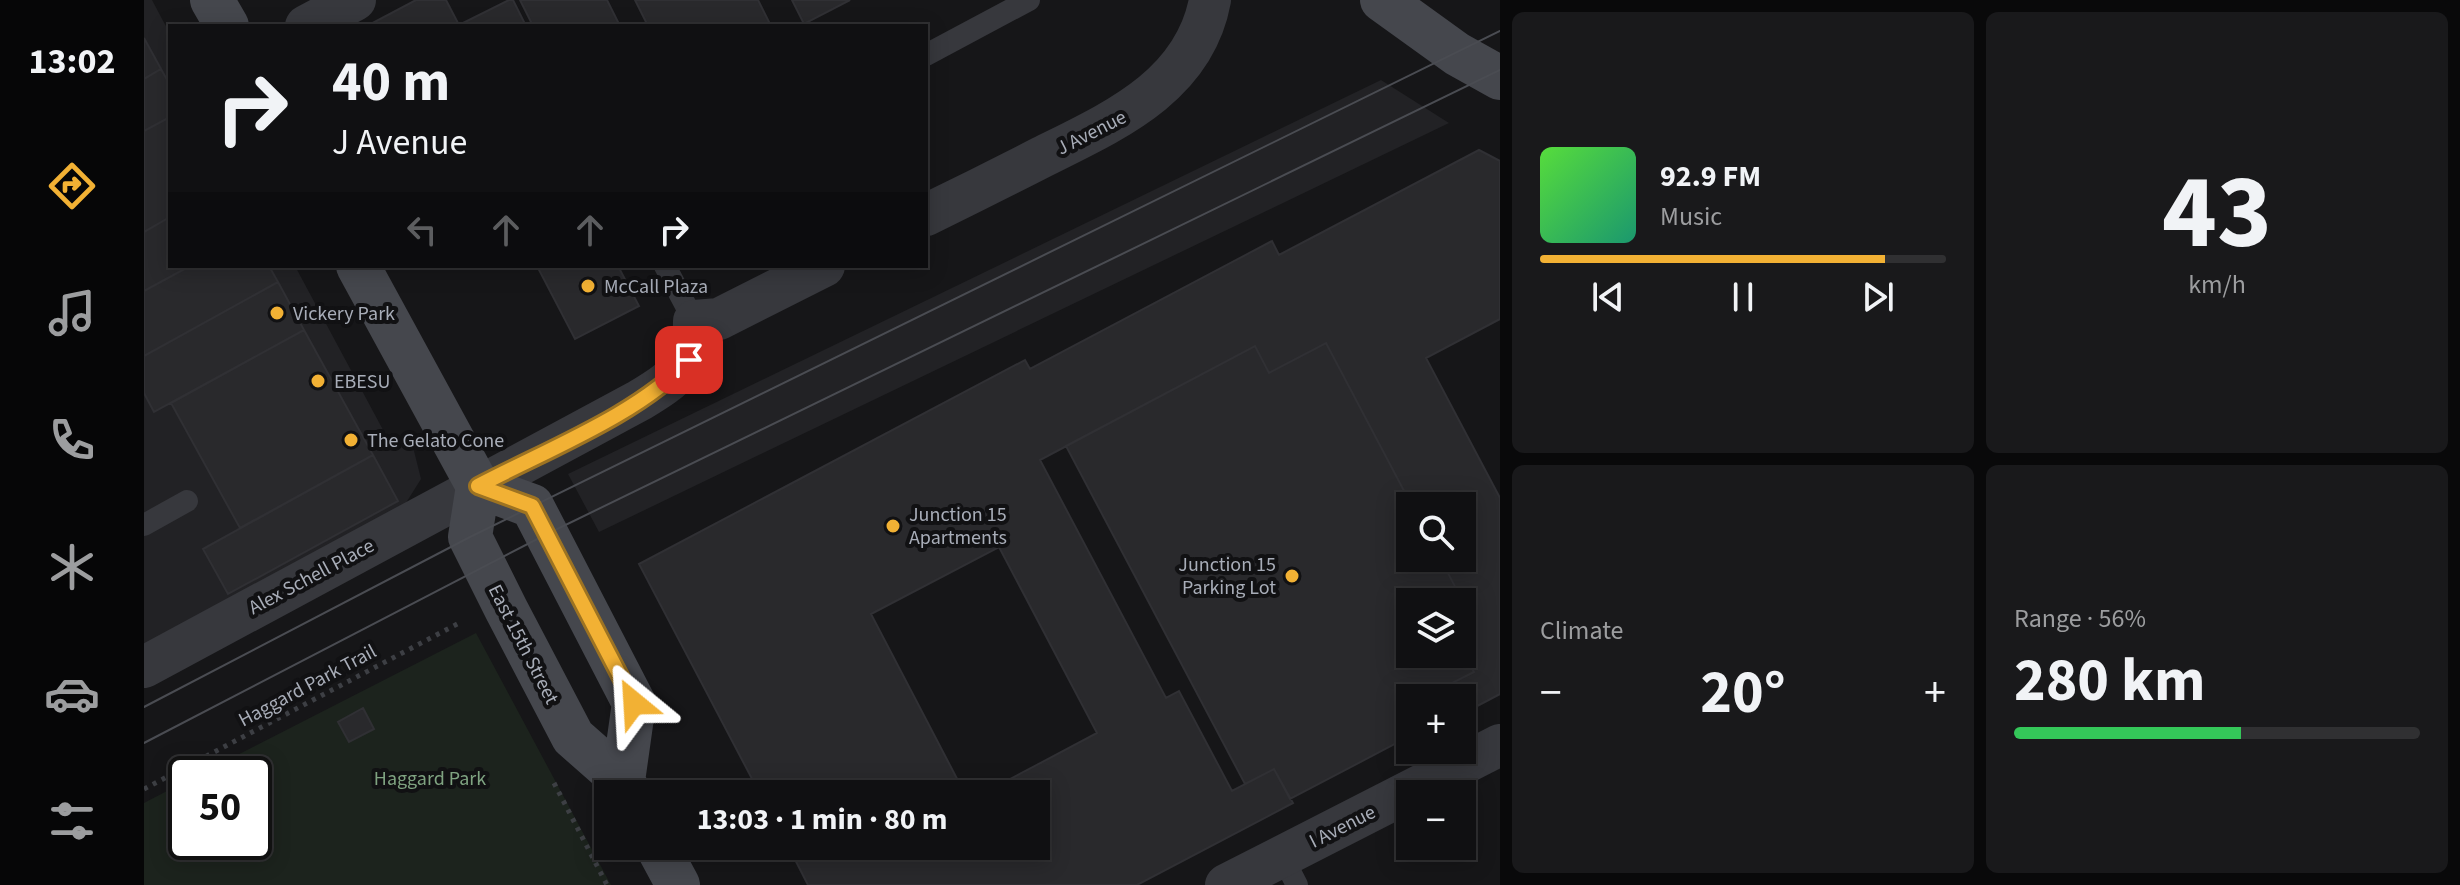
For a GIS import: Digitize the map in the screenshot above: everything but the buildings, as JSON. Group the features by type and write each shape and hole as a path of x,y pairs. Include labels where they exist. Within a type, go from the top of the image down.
{"main road":[{"path":"212,0 226,24"},
{"path":"1382,0 1457,54 1500,78"},
{"path":"359,268 478,486"},
{"name":"East 15th Street","path":"619,780 573,737 470,537 478,486 532,506 634,703 627,780"},
{"path":"665,860 678,885"}],"street":[{"path":"310,24 355,0"},
{"name":"J Avenue","path":"928,214 1128,114 1159,89 1191,49 1210,0"},
{"path":"478,486 667,384 689,360 694,321 719,319 820,268"},
{"name":"Alex Schell Place","path":"144,667 478,486"},
{"name":"I Avenue","path":"1226,885 1290,871 1500,745"}],"lane":[{"path":"928,54 1029,0"},
{"path":"666,268 694,321"},
{"path":"144,525 187,501"}],"path":[{"name":"Haggard Park Trail","path":"144,789 456,623 472,621"}],"shaded area":[{"path":"144,0 152,0 168,30 168,268 296,268 389,441 413,447 421,479 404,506 144,648"},
{"path":"1381,80 1449,123 599,532 568,474"}],"green space":[{"name":"Haggard Park","path":"476,633 594,853 594,860 598,860 611,885 144,885 144,803 168,790 168,860 272,860 272,756 235,756"}],"tram line":[{"path":"144,707 470,537 1500,31"},
{"path":"144,743 547,534 1500,70"}],"place":[{"name":"McCall Plaza","path":"588,286"},
{"name":"Vickery Park","path":"277,313"},
{"name":"EBESU","path":"318,381"},
{"name":"The Gelato Cone","path":"351,440"},
{"name":"Junction 15 Apartments","path":"893,526"},
{"name":"Junction 15 Parking Lot","path":"1292,576"}],"route":[{"path":"634,703 532,506 478,486 667,384 689,360"}]}
